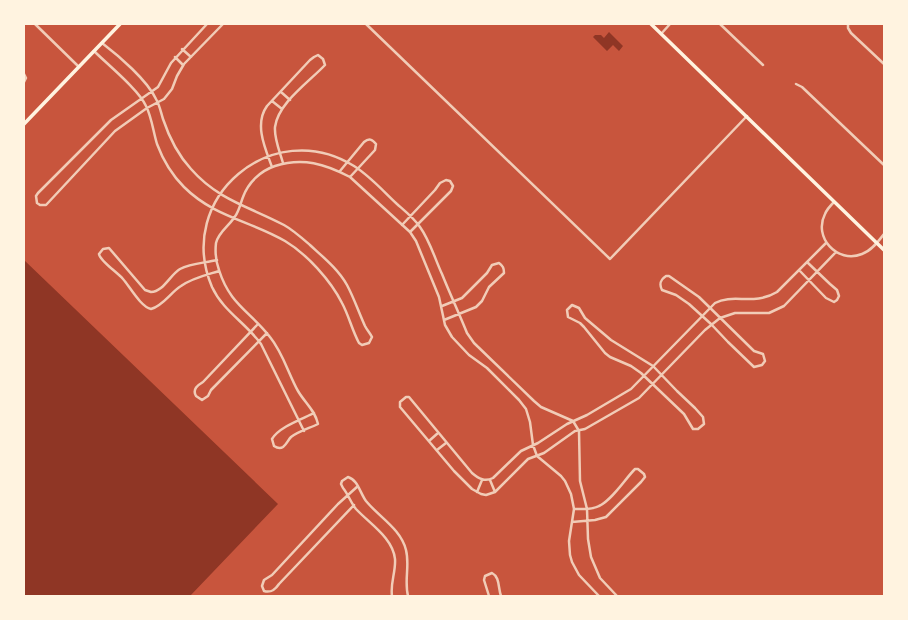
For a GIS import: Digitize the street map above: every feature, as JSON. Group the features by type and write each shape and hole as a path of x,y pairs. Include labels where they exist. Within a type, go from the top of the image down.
{"main road":[{"path":"24,124 120,24"},
{"path":"651,24 884,250"}],"street":[{"path":"34,24 79,67"},
{"path":"207,24 175,57 167,68 161,83 104,126 38,193 36,196 37,203 40,205 46,205 109,137 147,108 158,103 164,98 172,90 176,76 183,65 223,24"},
{"path":"366,24 610,259 747,116"},
{"path":"661,34 670,24"},
{"path":"720,24 763,66"},
{"path":"848,24 848,28 851,33 884,64"},
{"path":"94,52 142,98 147,108 157,143 169,168 184,188 212,209 286,242 326,277 338,295 359,343 362,345 369,343 372,337 346,284 333,267 292,230 280,223 240,206 220,194 198,177 176,148 152,91 102,43"},
{"path":"182,49 191,57"},
{"path":"272,167 262,133 261,120 264,110 314,56 318,55 321,57 325,65 316,72 290,100 278,116 275,134 283,163"},
{"path":"175,57 183,65"},
{"path":"24,74 26,78 24,82"},
{"path":"796,84 802,87 884,164"},
{"path":"281,92 290,100"},
{"path":"272,101 282,109"},
{"path":"340,171 364,142 371,139 376,144 375,150 350,177"},
{"path":"304,431 266,352 250,332 224,307 212,287 204,250 205,232 212,209 220,194 229,182 243,169 268,156 308,150 324,153 347,162 364,172 418,224 427,240 467,333 474,343 534,401 548,410 573,421 579,431 580,482 587,509 590,549 597,572 604,584 617,596"},
{"path":"314,413 298,420 274,436 272,439 274,446 281,448 290,438 318,424 314,413 299,391 280,352 267,332 233,299 219,271 217,260 217,239 234,218 245,191 255,178 272,167 283,163 312,162 340,171 350,177 410,232 421,250 442,306 444,320 448,331 457,343 487,368 523,404 530,422 533,445 538,456 565,481 572,494 574,509 569,541 570,555 579,575 599,596"},
{"path":"402,225 440,183 446,180 450,181 453,186 451,191 410,232"},
{"path":"835,201 826,210 822,218 822,233 826,243 836,252 843,255 854,256 866,252 877,243 884,234"},
{"path":"826,243 777,292 754,300 723,300 715,303 626,393 587,416 573,421 538,443 518,453 490,480 482,480 478,478 468,468 409,397 402,399 400,402 400,407 454,471 477,492 486,495 495,492 528,459 538,456 568,435 585,430 635,401 653,385 711,324 720,318 735,313 763,314 775,311 788,302 836,252"},
{"path":"217,260 184,267 175,273 159,289 151,292 145,290 110,248 103,249 99,254 103,261 121,277 144,306 151,309 158,306 181,285 219,271"},
{"path":"799,270 826,298 834,302 837,300 839,296 837,290 807,262"},
{"path":"442,306 453,302 466,294 492,265 499,263 504,269 504,273 489,287 482,301 476,307 460,315 444,320"},
{"path":"669,276 686,287 710,308 754,351 763,354 765,361 762,365 754,367 711,324 683,299 662,290 660,283 663,278 669,276"},
{"path":"572,305 579,308 585,318 611,340 654,366 662,375 703,418 704,424 698,429 693,429 684,414 637,369 610,357 605,353 580,323 568,317 567,310 569,307 572,305"},
{"path":"258,324 203,382 196,387 194,391 196,396 202,400 205,398 267,332"},
{"path":"429,441 438,433"},
{"path":"437,450 446,443"},
{"path":"572,522 602,518 610,514 644,480 644,474 638,469 635,469 600,506 587,509 574,509"},
{"path":"392,596 391,588 395,569 394,553 377,529 354,505 348,496 341,484 345,478 351,478 358,486 368,503 390,524 403,540 408,558 405,582 407,596"},
{"path":"477,492 482,480"},
{"path":"490,480 495,492"},
{"path":"354,505 275,589 272,591 264,591 262,586 264,580 272,575 358,486"},
{"path":"489,596 484,580 485,576 492,573 495,574 497,578 501,596"}],"shaded area":[{"path":"609,32 623,46 619,51 613,45 607,51 593,37 595,35 601,35 604,38"},
{"path":"24,260 278,504 190,596 24,596"}]}
